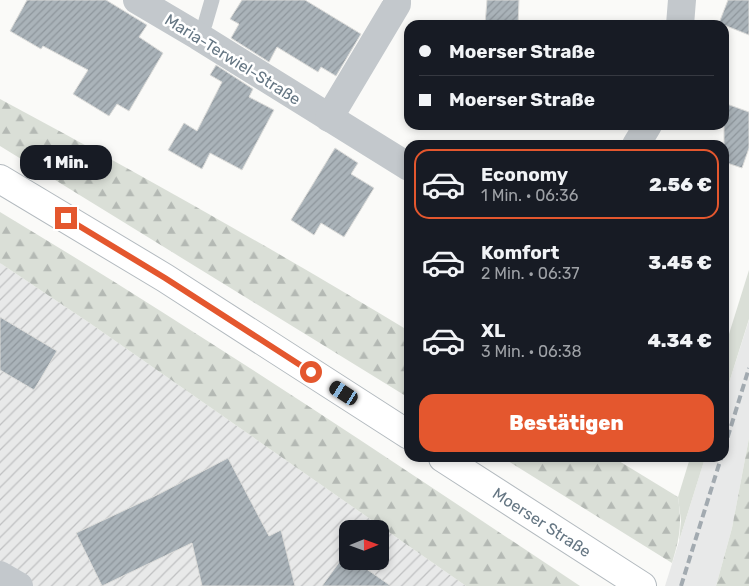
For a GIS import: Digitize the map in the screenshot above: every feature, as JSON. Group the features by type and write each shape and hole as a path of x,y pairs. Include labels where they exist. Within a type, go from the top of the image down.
{"main road":[{"path":"0,179 165,278 404,432"},
{"name":"Moerser Straße","path":"449,462 642,586"}],"street":[{"name":"Maria-Terwiel-Straße","path":"137,0 404,165"},
{"path":"329,118 397,4 397,0"},
{"path":"680,20 682,0"},
{"path":"0,575 19,586"}],"lane":[{"path":"198,36 205,24 212,0"}],"shaded area":[{"path":"0,263 91,324 372,520 339,520 339,570 389,570 389,532 466,586 0,586"},
{"path":"749,320 749,438 732,528 716,586 665,586 704,462 729,462 729,383"}],"green space":[{"path":"0,99 206,212 404,328 404,395 0,146"},
{"path":"0,212 220,349 580,586 466,586 389,532 389,520 372,520 91,324 0,263"},
{"path":"749,270 749,319 729,383 729,334"},
{"path":"749,438 749,586 716,586 732,528"},
{"path":"509,462 621,462 678,497 680,530 672,563"},
{"path":"689,462 704,462 679,541 681,521 678,497"}],"building":[{"path":"27,0 106,0 147,25 139,37 163,53 129,111 117,104 109,116 73,94 88,70 43,46 41,49 10,31"},
{"path":"242,0 305,0 361,34 336,76 321,67 318,72 277,47 269,62 231,38 239,24 230,19"},
{"path":"487,0 519,0 518,20 485,20"},
{"path":"728,0 749,0 749,35 729,27 729,20 720,20"},
{"path":"216,65 253,89 249,97 274,110 242,170 210,153 202,169 168,150 184,123 197,131 222,82 210,75"},
{"path":"729,105 749,112 749,148 742,168 729,164 729,140 724,140 724,130 729,130"},
{"path":"335,148 358,163 351,174 374,188 344,237 321,223 314,235 291,220"},
{"path":"0,317 57,351 34,390 0,370"},
{"path":"228,458 269,536 281,530 295,586 202,586 192,543 102,586 76,533 159,494"},
{"path":"339,562 339,570 368,570 391,586 322,586"}],"railway":[{"path":"729,433 749,368"},
{"path":"681,586 720,462"}],"route":[{"path":"66,218 165,278 311,372"}]}
